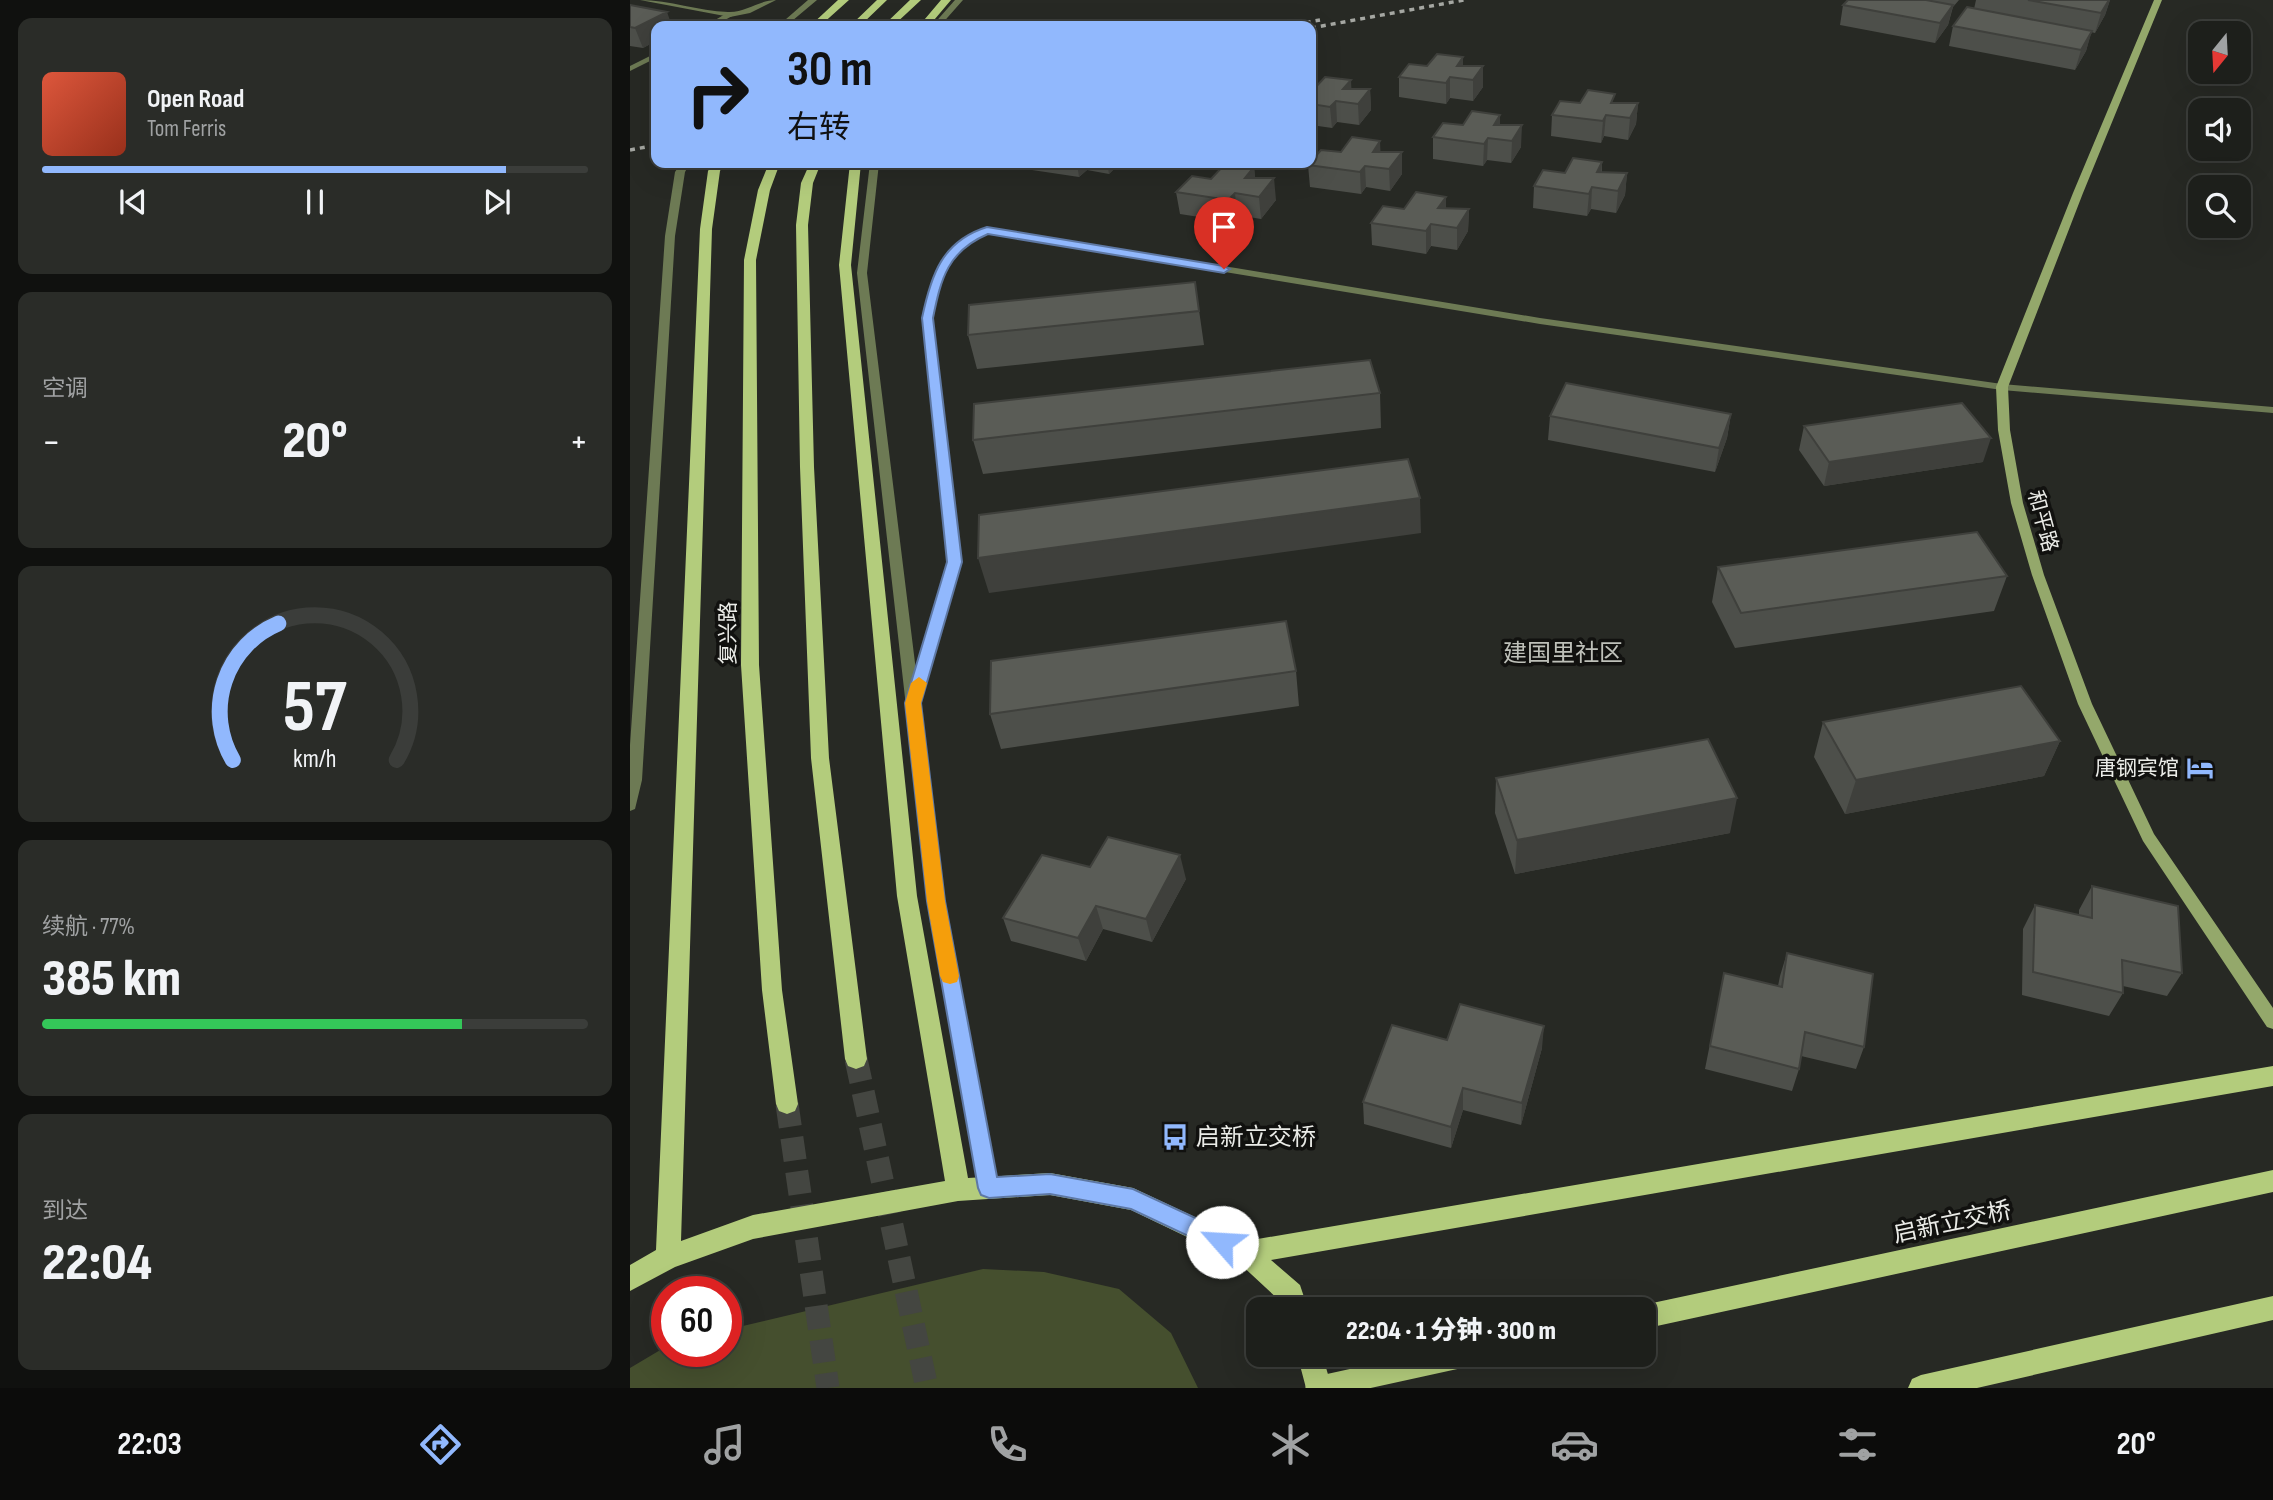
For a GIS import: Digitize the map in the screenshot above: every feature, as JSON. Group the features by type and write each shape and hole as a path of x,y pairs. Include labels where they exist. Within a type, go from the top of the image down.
{"main road":[{"path":"821,21 844,0"},
{"path":"860,21 882,0"},
{"path":"893,21 916,0"},
{"path":"928,21 946,0"},
{"path":"668,1256 706,229 715,168"},
{"name":"复兴路","path":"772,168 764,190 750,260 750,664 772,990 787,1104"},
{"path":"813,168 807,183 802,225 807,467 820,758 856,1059"},
{"path":"855,168 845,265 906,896 958,1190"},
{"path":"1245,1253 2273,1076"},
{"name":"启新立交桥","path":"1656,1314 2273,1181"},
{"path":"630,1279 668,1256 753,1227 958,1190 1050,1184 1133,1199 1245,1253 1292,1297"},
{"path":"1921,1388 2273,1308"},
{"path":"1312,1367 1318,1388 1413,1367"}],"street":[{"path":"644,0 730,15"},
{"path":"719,21 772,0"},
{"path":"788,21 813,0"},
{"path":"940,21 959,0"},
{"name":"和平路","path":"2158,0 2002,387 2004,430 2017,503 2038,575 2085,704 2148,837 2273,1022"},
{"path":"630,56 648,60"},
{"path":"630,69 651,58"},
{"path":"630,805 635,780 670,236 682,168"},
{"path":"873,168 862,273 936,901 989,1188"},
{"path":"913,703 955,562 928,318 935,281 952,253 965,240 987,230 1540,321 2002,387 2273,410"}],"green space":[{"path":"983,1269 1044,1272 1119,1289 1171,1333 1198,1388 630,1388 630,1368 651,1356 651,1367 742,1367 742,1326"}],"building":[{"path":"1848,0 1926,0 1953,5 1940,23 1843,5"},
{"path":"2028,0 2109,0 2101,13"},
{"path":"630,5 667,12 635,28 630,27"},
{"path":"1967,7 2092,31 2081,50 1953,26"},
{"path":"1437,54 1463,57 1457,66 1483,66 1473,80 1450,77 1446,83 1399,77 1409,64 1427,66"},
{"path":"1325,77 1351,80 1343,89 1370,89 1358,104 1336,101 1330,107 1316,105 1316,87"},
{"path":"1588,90 1615,94 1611,103 1638,103 1630,118 1606,115 1603,121 1552,115 1560,101 1580,103"},
{"path":"1472,111 1500,115 1494,125 1522,125 1512,141 1488,138 1484,144 1433,137 1443,123 1463,125"},
{"path":"1352,137 1380,141 1373,152 1402,152 1389,169 1365,166 1360,172 1316,166 1316,156 1321,150 1341,152"},
{"path":"1573,158 1602,162 1597,172 1627,173 1618,191 1592,187 1589,194 1534,186 1543,170 1565,173"},
{"path":"1221,168 1253,168 1245,178 1274,178 1259,197 1235,193 1228,200 1176,192 1192,176 1211,179"},
{"path":"1416,192 1446,197 1438,208 1469,209 1457,228 1431,224 1426,231 1371,223 1383,206 1404,209"},
{"path":"1195,282 1199,311 968,335 969,305"},
{"path":"1370,360 1380,393 973,440 974,404"},
{"path":"1566,383 1731,414 1719,448 1550,416"},
{"path":"1962,403 1991,438 1829,462 1804,426"},
{"path":"1408,459 1420,498 978,558 979,515"},
{"path":"1977,532 2007,576 1741,613 1718,567"},
{"path":"1286,621 1296,671 990,714 991,661"},
{"path":"2021,686 2060,741 1856,780 1823,722"},
{"path":"1708,739 1737,798 1517,840 1496,778"},
{"path":"1108,837 1180,855 1146,919 1096,906 1078,938 1003,918 1042,855 1090,867"},
{"path":"2092,886 2178,906 2182,973 2122,960 2123,993 2033,972 2035,905 2092,918"},
{"path":"1787,953 1873,974 1864,1047 1805,1032 1799,1069 1710,1046 1724,973 1782,987"},
{"path":"1460,1004 1544,1026 1522,1103 1463,1088 1451,1127 1363,1102 1392,1025 1447,1040"}],"tunnel":[{"path":"856,1059 927,1388"},
{"path":"787,1104 828,1388"}],"railway":[{"path":"1316,27 1464,0"},
{"path":"1314,21 1320,20"},
{"path":"630,150 651,146"}],"slow traffic":[{"path":"919,683 913,703 936,901 950,976"}],"place":[{"name":"唐钢宾馆","path":"2200,768"},
{"name":"启新立交桥","path":"1175,1137"}],"district":[{"name":"建国里社区","path":"1563,653"}],"route":[{"path":"1222,1242 1133,1199 1050,1184 989,1188 936,901 913,703 955,562 928,318 935,281 952,253 965,240 987,230 1224,269"}]}
